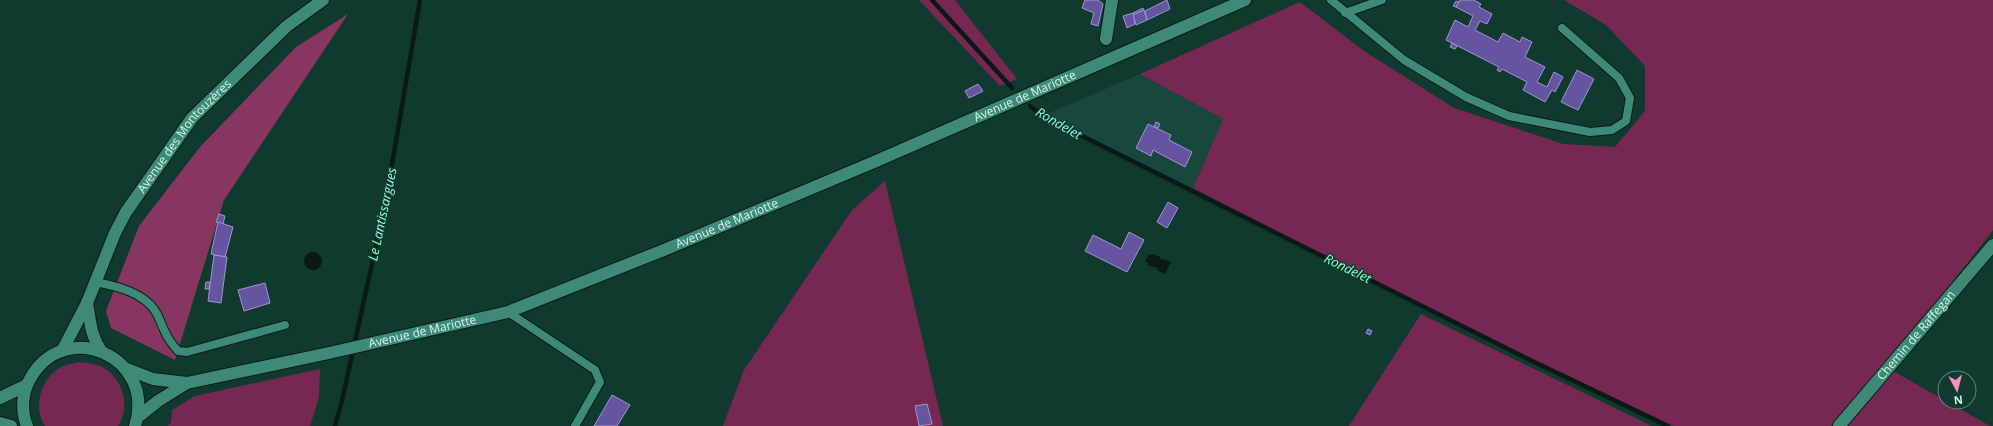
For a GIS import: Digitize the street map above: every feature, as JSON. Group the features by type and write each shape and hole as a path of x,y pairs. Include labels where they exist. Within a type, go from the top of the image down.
{"main road":[{"name":"Avenue des Montouzères","path":"62,351 87,304 115,233 126,212 192,118 287,26 323,0"},
{"path":"1106,39 1112,0"},
{"name":"Avenue de Mariotte","path":"137,421 158,401 187,383 329,353 508,312 664,250 867,165 1245,0"},
{"name":"Chemin de Raffegan","path":"1839,426 1993,244"},
{"name":"Avenue des Montouzères","path":"87,304 91,330 101,351"},
{"path":"27,426 23,409 26,386 35,371 47,359 62,351 81,348 101,351 116,359 127,369 135,385 139,401 137,421"},
{"name":"Avenue de Mariotte","path":"127,369 153,378 187,383"},
{"path":"0,398 26,386"},
{"path":"0,423 11,426"}],"lane":[{"path":"1331,0 1404,60 1466,96 1509,116 1590,132 1612,130 1626,121 1630,98 1619,78 1562,28"},
{"path":"1345,13 1382,0"},
{"path":"95,282 108,284 138,295 149,303 156,313 168,340 178,351 187,352 285,325"},
{"path":"508,312 595,370 600,382 575,426"}],"shaded area":[{"path":"919,0 955,0 1017,79 1000,86"},
{"path":"1564,0 1993,0 1993,230 1889,360 1831,426 1673,426 1425,308 1193,188 1223,119 1140,74 1300,2 1364,51 1454,108 1563,144 1615,147 1645,111 1645,66 1606,25"},
{"path":"348,14 224,200 175,360 111,328 106,311 139,226 200,147 296,47"},
{"path":"1140,74 1223,119 1193,188 1045,115"},
{"path":"885,181 943,426 723,426 744,370 852,210"},
{"path":"313,252 319,255 322,261 319,267 313,270 307,267 304,261 307,255"},
{"path":"1149,254 1160,257 1161,260 1164,259 1171,262 1165,274 1158,271 1157,268 1147,265 1148,263 1145,262"},
{"path":"1421,314 1652,426 1349,426"},
{"path":"80,362 101,366 118,381 123,396 124,412 118,426 45,426 39,405 42,390 45,384 49,377 60,368"},
{"path":"320,369 319,397 310,426 168,426 171,422 172,410 195,396"},
{"path":"1893,371 1937,396 1937,410 1962,410 1990,426 1848,426"}],"building":[{"path":"1085,0 1098,0 1103,4 1098,26 1091,24 1094,13 1082,8"},
{"path":"1167,0 1170,9 1147,20 1145,11"},
{"path":"1460,0 1474,0 1481,4 1479,7 1492,14 1487,24 1480,21 1475,30 1498,42 1503,33 1520,42 1522,37 1532,42 1525,57 1545,67 1537,82 1547,87 1554,72 1563,77 1555,92 1552,90 1545,102 1523,90 1527,82 1502,69 1500,72 1497,70 1499,67 1446,40 1455,20 1468,27 1473,16 1456,7"},
{"path":"1456,1 1459,2 1456,7 1453,6"},
{"path":"1143,8 1144,10 1133,15 1133,13"},
{"path":"1144,10 1147,20 1136,25 1133,15"},
{"path":"1133,13 1135,24 1127,28 1123,16"},
{"path":"1452,43 1457,46 1455,49 1450,47"},
{"path":"1577,70 1594,79 1578,110 1561,102"},
{"path":"978,84 983,91 969,98 965,91"},
{"path":"1156,122 1160,124 1158,128 1154,127"},
{"path":"1148,124 1171,135 1169,140 1192,152 1185,167 1153,150 1151,156 1136,148"},
{"path":"1168,202 1178,208 1167,228 1157,222"},
{"path":"219,214 225,216 223,224 216,222"},
{"path":"218,222 233,227 225,257 211,254"},
{"path":"1129,232 1144,240 1127,272 1085,251 1093,235 1121,249"},
{"path":"214,255 227,257 221,303 208,301"},
{"path":"206,282 210,282 209,289 205,289"},
{"path":"265,283 270,303 244,311 238,290"},
{"path":"1368,329 1372,331 1370,335 1366,333"},
{"path":"612,395 630,405 617,426 594,426"},
{"path":"927,404 932,424 919,426 915,406"}],"waterway":[{"name":"Le Lantissargues","path":"335,426 342,401 386,200 420,0"},
{"name":"Rondelet","path":"932,0 1012,88"},
{"name":"Rondelet","path":"1030,106 1039,113 1064,127 1528,359 1668,426"}]}
